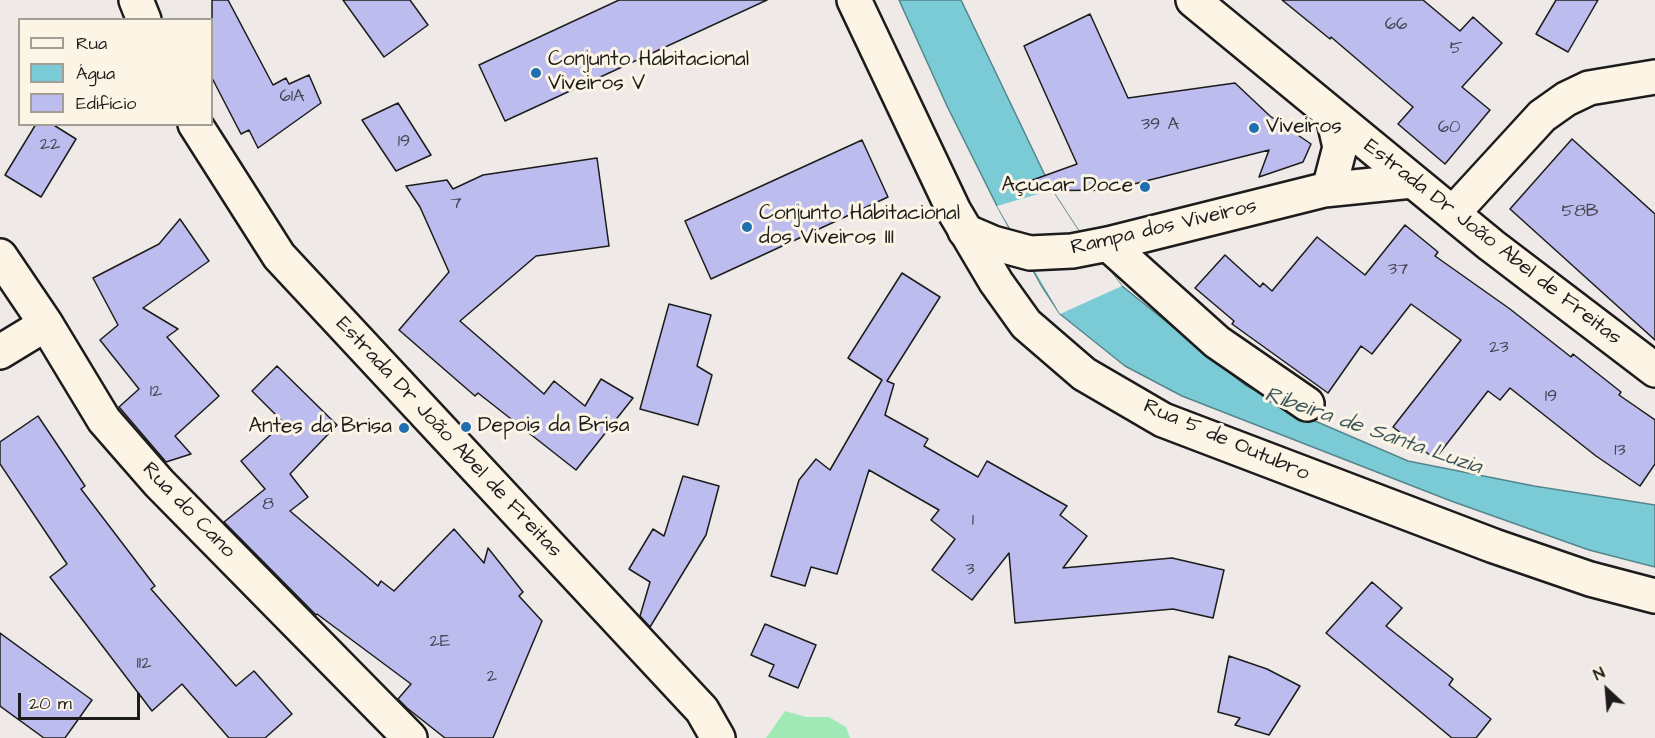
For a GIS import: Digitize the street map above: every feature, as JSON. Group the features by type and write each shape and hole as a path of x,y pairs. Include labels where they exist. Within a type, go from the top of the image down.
{"street":[{"path":"136,0 143,18"},
{"name":"Rua 5 de Outubro","path":"854,0 965,231 996,282 1026,324 1084,374 1163,420 1494,546 1590,579 1655,596"},
{"name":"Estrada Dr João Abel de Freitas","path":"1192,0 1412,182 1534,279 1655,370"},
{"path":"1452,213 1542,116 1566,99 1589,88 1655,77"},
{"path":"1329,189 1340,147 1333,117"},
{"name":"Estrada Dr João Abel de Freitas","path":"196,126 279,256 702,710 718,738"},
{"name":"Rampa dos Viveiros","path":"965,231 993,243 1030,253 1072,251 1329,189 1412,182"},
{"path":"1108,244 1217,342 1307,404"},
{"name":"Rua do Cano","path":"0,256 46,324 104,420 159,483 410,738"},
{"path":"0,352 46,324"}],"green space":[{"path":"785,711 806,717 829,717 846,727 850,738 766,738"}],"water":[{"path":"899,0 961,0 1052,190 1076,227 1122,286 1245,385 1308,418 1408,461 1534,486 1655,505 1655,567 1589,550 1451,501 1182,396 1125,366 1060,314 1041,285 997,206 947,106"}],"pier":[{"path":"1052,190 1076,227 1122,286 1060,314 997,206"}],"building":[{"path":"212,0 228,0 273,85 286,78 289,84 309,75 321,103 258,148 249,130 241,134 213,80"},
{"path":"343,0 410,0 428,25 384,57"},
{"path":"619,0 767,0 505,121 479,65"},
{"path":"1282,0 1423,0 1460,31 1473,17 1502,43 1462,87 1490,110 1445,164 1398,124 1413,107 1331,37 1330,39"},
{"path":"1556,0 1598,0 1568,52 1536,34"},
{"path":"1090,14 1128,98 1235,83 1270,116 1311,144 1303,162 1259,177 1269,150 1110,190 1017,191 1016,186 1077,164 1024,46"},
{"path":"398,103 431,155 396,171 362,120"},
{"path":"35,126 55,126 76,139 41,197 5,175"},
{"path":"1572,139 1655,214 1655,340 1510,209"},
{"path":"862,140 888,197 711,279 685,221"},
{"path":"597,158 609,246 536,256 460,321 544,394 554,381 585,406 601,379 633,398 576,470 478,393 475,396 399,330 449,272 420,207 406,186 447,180 453,189 483,175"},
{"path":"180,219 209,261 143,308 178,329 167,337 219,396 175,436 191,454 166,462 119,407 139,389 100,340 118,325 93,278 159,244"},
{"path":"1405,225 1438,252 1435,256 1510,309 1571,357 1573,354 1621,392 1619,395 1655,420 1655,464 1640,486 1596,456 1510,388 1500,400 1488,391 1435,459 1393,427 1461,340 1411,304 1372,354 1361,346 1328,393 1232,324 1234,321 1195,288 1225,255 1260,287 1263,283 1272,291 1317,237 1365,275"},
{"path":"902,273 940,297 887,381 894,384 885,415 928,439 924,446 978,477 987,461 1067,506 1060,515 1087,536 1063,568 1172,558 1224,570 1213,618 1173,609 1015,623 1009,553 972,600 932,570 955,539 931,520 939,510 869,470 837,574 811,567 805,586 771,576 799,480 816,459 830,470 882,380 848,358"},
{"path":"669,304 711,315 697,366 712,375 698,425 640,409"},
{"path":"277,366 337,425 290,474 308,497 290,511 378,586 381,581 394,591 454,529 484,563 488,548 523,592 519,596 542,621 493,738 445,738 407,708 398,699 411,684 316,615 224,522 265,489 241,461 284,423 252,391"},
{"path":"38,416 85,486 81,489 155,586 151,589 236,686 254,671 292,714 265,738 229,738 182,684 152,711 50,577 67,564 0,464 0,442"},
{"path":"683,476 719,486 706,535 650,627 640,616 650,582 629,569 653,529 664,536"},
{"path":"1372,582 1402,608 1386,626 1453,679 1449,685 1491,719 1476,738 1452,738 1326,633"},
{"path":"765,624 816,645 798,688 769,676 774,665 751,655"},
{"path":"0,633 92,700 65,738 44,738 0,706"},
{"path":"1229,656 1267,669 1300,686 1269,735 1235,725 1240,718 1218,712"}],"place":[{"name":"Conjunto Habitacional Viveiros V","path":"536,73"},
{"name":"Viveiros","path":"1254,128"},
{"name":"Açucar Doce","path":"1145,187"},
{"name":"Conjunto Habitacional dos Viveiros III","path":"747,227"},
{"name":"Depois da Brisa","path":"466,427"},
{"name":"Antes da Brisa","path":"404,428"}],"water label":[{"name":"Ribeira de Santa Luzia","path":"1373,432"}]}
